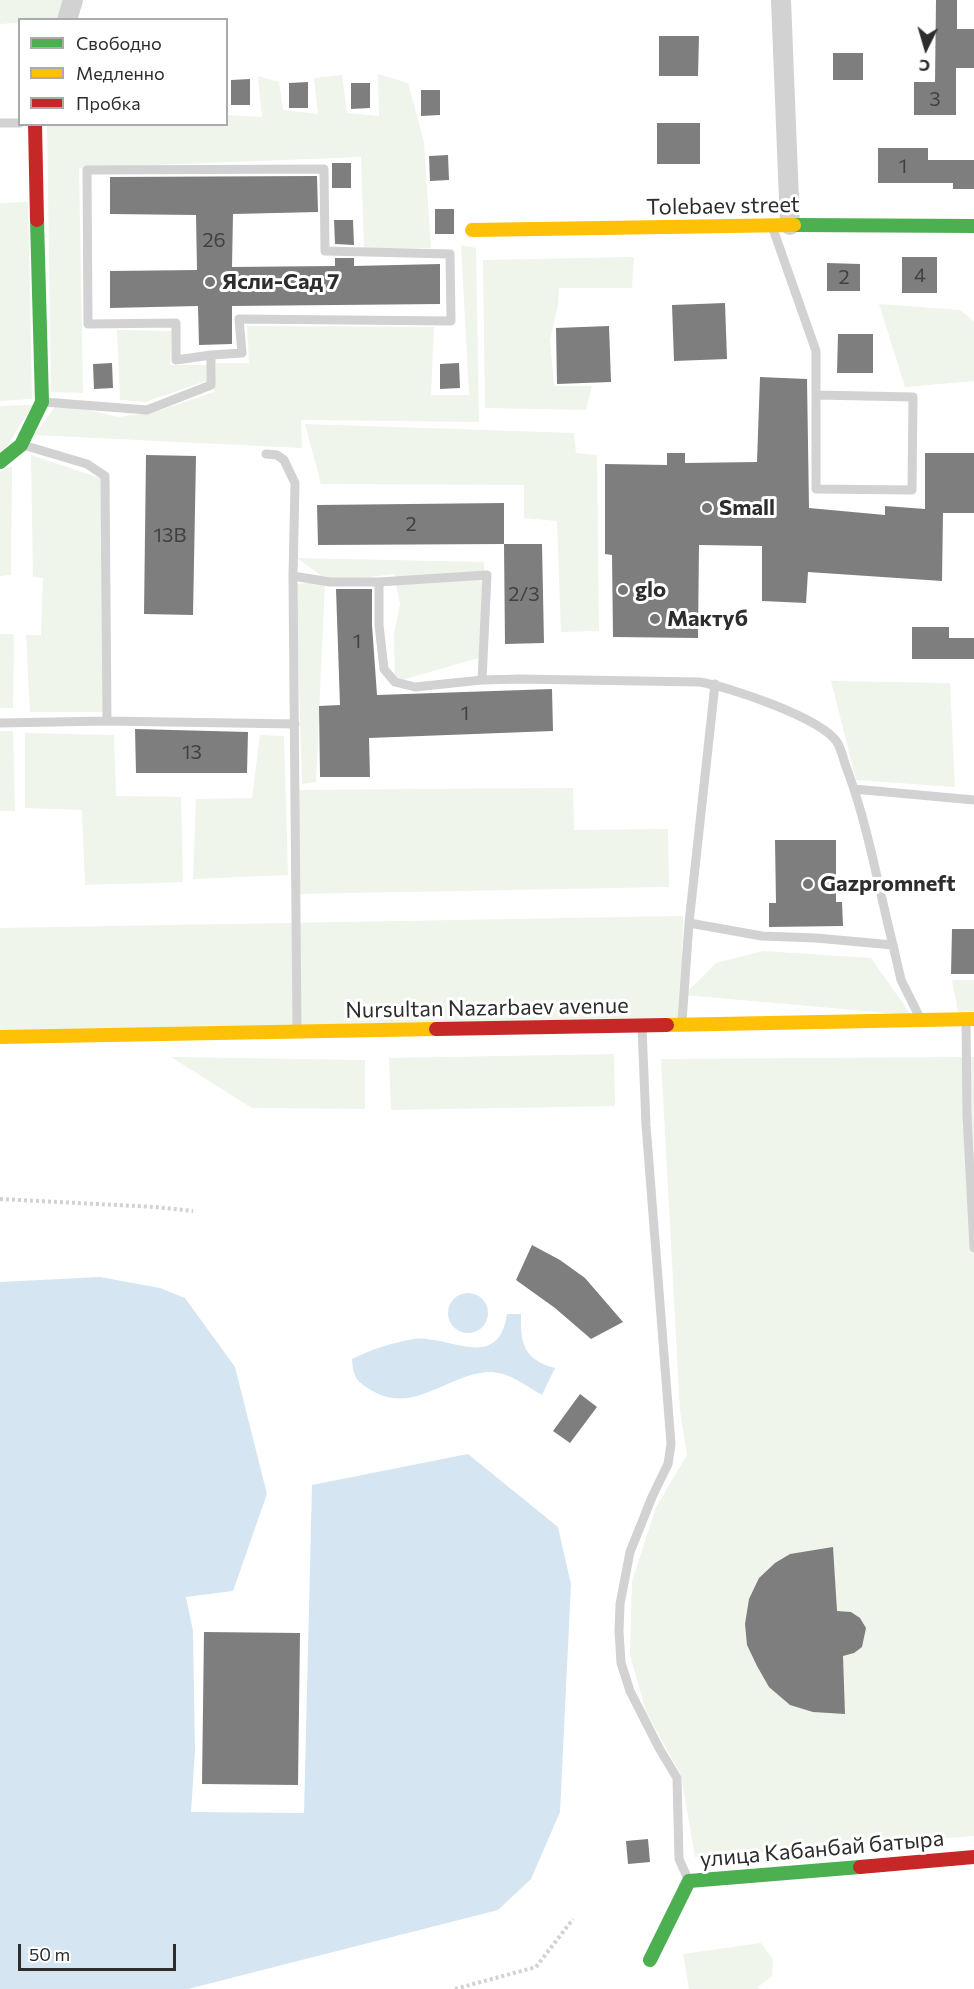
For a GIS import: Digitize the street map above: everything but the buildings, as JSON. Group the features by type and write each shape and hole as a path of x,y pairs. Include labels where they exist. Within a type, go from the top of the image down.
{"street":[{"path":"68,18 73,0"},
{"path":"781,0 782,226"},
{"path":"0,462 21,445 42,402 35,126"},
{"name":"Tolebaev street","path":"472,230 974,226"},
{"name":"Nursultan Nazarbaev avenue","path":"0,1037 970,1019"},
{"name":"улица Кабанбай батыра","path":"650,1960 689,1881 974,1857"}],"lane":[{"path":"0,123 18,123"},
{"path":"324,169 325,251 450,254 451,321 239,319 242,353 211,355 176,360 176,323 88,324 87,170 324,169"},
{"path":"782,226 816,351 816,395 816,489 912,490 913,397 816,395"},
{"path":"42,402 147,410 211,385 211,355"},
{"path":"21,445 87,464 105,477 107,721"},
{"path":"266,454 276,455 284,460 295,483 293,576 297,1032"},
{"path":"293,576 330,582 379,582 487,575 482,680"},
{"path":"379,582 379,625 384,669 395,682 415,687 482,680 520,679 699,682 715,684 770,703 821,728 836,742 854,789 901,980 922,1020"},
{"path":"681,1024 689,923 715,684"},
{"path":"0,723 107,721 294,724"},
{"path":"854,789 974,800"},
{"path":"689,923 762,936 893,945"},
{"path":"970,1019 967,1115 974,1248"},
{"path":"642,1026 646,1125 671,1444 668,1464 630,1552 620,1604 618,1631 621,1663 630,1690 677,1778 679,1859 689,1881"}],"path":[{"path":"0,1199 193,1211"},
{"path":"455,1989 536,1967 573,1919"}],"shaded area":[{"path":"0,0 67,0 61,18 18,18 18,23 0,24"},
{"path":"378,74 408,83 424,142 431,248 364,248 361,157 79,168 83,393 51,392 47,126 228,126 228,115 262,117 258,76 279,82 283,110 318,114 314,78 342,75 347,113 379,116"},
{"path":"28,202 32,399 0,401 0,203"},
{"path":"461,245 476,248 479,422 301,420 302,448 34,435 58,403 118,417 155,412 214,392 216,363 249,363 247,326 434,327 431,395 469,395"},
{"path":"634,257 632,288 559,288 558,305 550,340 554,386 592,386 586,410 485,408 483,260"},
{"path":"879,304 960,310 974,321 974,381 905,387"},
{"path":"117,330 172,331 170,365 207,365 206,381 145,402 120,400"},
{"path":"33,405 0,457 0,406"},
{"path":"305,424 574,433 576,453 597,455 599,631 561,632 557,521 524,518 524,485 321,484"},
{"path":"31,455 103,479 103,712 30,712 26,635 41,635 43,578 33,577"},
{"path":"12,466 11,575 0,576 0,472"},
{"path":"297,558 484,562 487,626 482,657 395,682 394,633 400,604 394,574 330,582"},
{"path":"325,581 316,782 302,784 296,584"},
{"path":"0,634 14,634 13,708 0,708"},
{"path":"831,681 950,683 955,787 856,780"},
{"path":"0,731 13,731 15,811 0,811"},
{"path":"25,733 114,735 116,796 181,797 183,882 85,885 82,810 25,808"},
{"path":"260,735 284,736 288,875 193,879 196,799 252,798"},
{"path":"573,788 574,830 668,829 669,887 297,894 296,790"},
{"path":"683,916 681,1024 0,1037 0,928"},
{"path":"763,951 871,958 911,1015 684,995 716,963"},
{"path":"952,980 974,980 974,1011 958,1012"},
{"path":"614,1054 615,1106 391,1110 389,1058"},
{"path":"171,1057 365,1060 365,1109 252,1108"},
{"path":"974,1057 974,1836 695,1857 681,1775 646,1712 630,1655 632,1581 656,1507 687,1455 680,1411 661,1059"},
{"path":"761,1943 773,1960 772,1976 758,1987 760,1989 689,1989 683,1954"}],"water":[{"path":"100,1277 160,1288 185,1298 235,1367 267,1494 233,1591 186,1597 193,1631 195,1751 191,1812 304,1813 312,1485 468,1454 558,1527 571,1584 560,1812 531,1879 498,1910 188,1989 0,1989 0,1282"},
{"path":"468,1293 482,1299 488,1313 482,1327 468,1333 454,1327 448,1313 454,1299"},
{"path":"507,1314 521,1314 523,1343 526,1350 537,1361 555,1368 542,1395 512,1377 492,1372 461,1378 417,1396 386,1397 361,1383 354,1373 352,1359 366,1352 406,1340 427,1339 470,1347 482,1347 493,1343 502,1332"}],"traffic: fast":[{"path":"0,462 21,445 42,402 37,220"},
{"path":"794,225 974,226"},
{"path":"650,1960 689,1881 860,1867"}],"traffic: slow":[{"path":"472,230 794,225"},
{"path":"667,1025 974,1019"},
{"path":"0,1037 436,1029"}],"traffic: jam":[{"path":"35,126 37,220"},
{"path":"436,1029 667,1025"},
{"path":"860,1867 974,1857"}],"place":[{"name":"Ясли-Сад 7","path":"210,282"},
{"name":"Small","path":"707,508"},
{"name":"glo","path":"623,590"},
{"name":"Мактуб","path":"655,619"},
{"name":"Gazpromneft","path":"808,884"}]}
